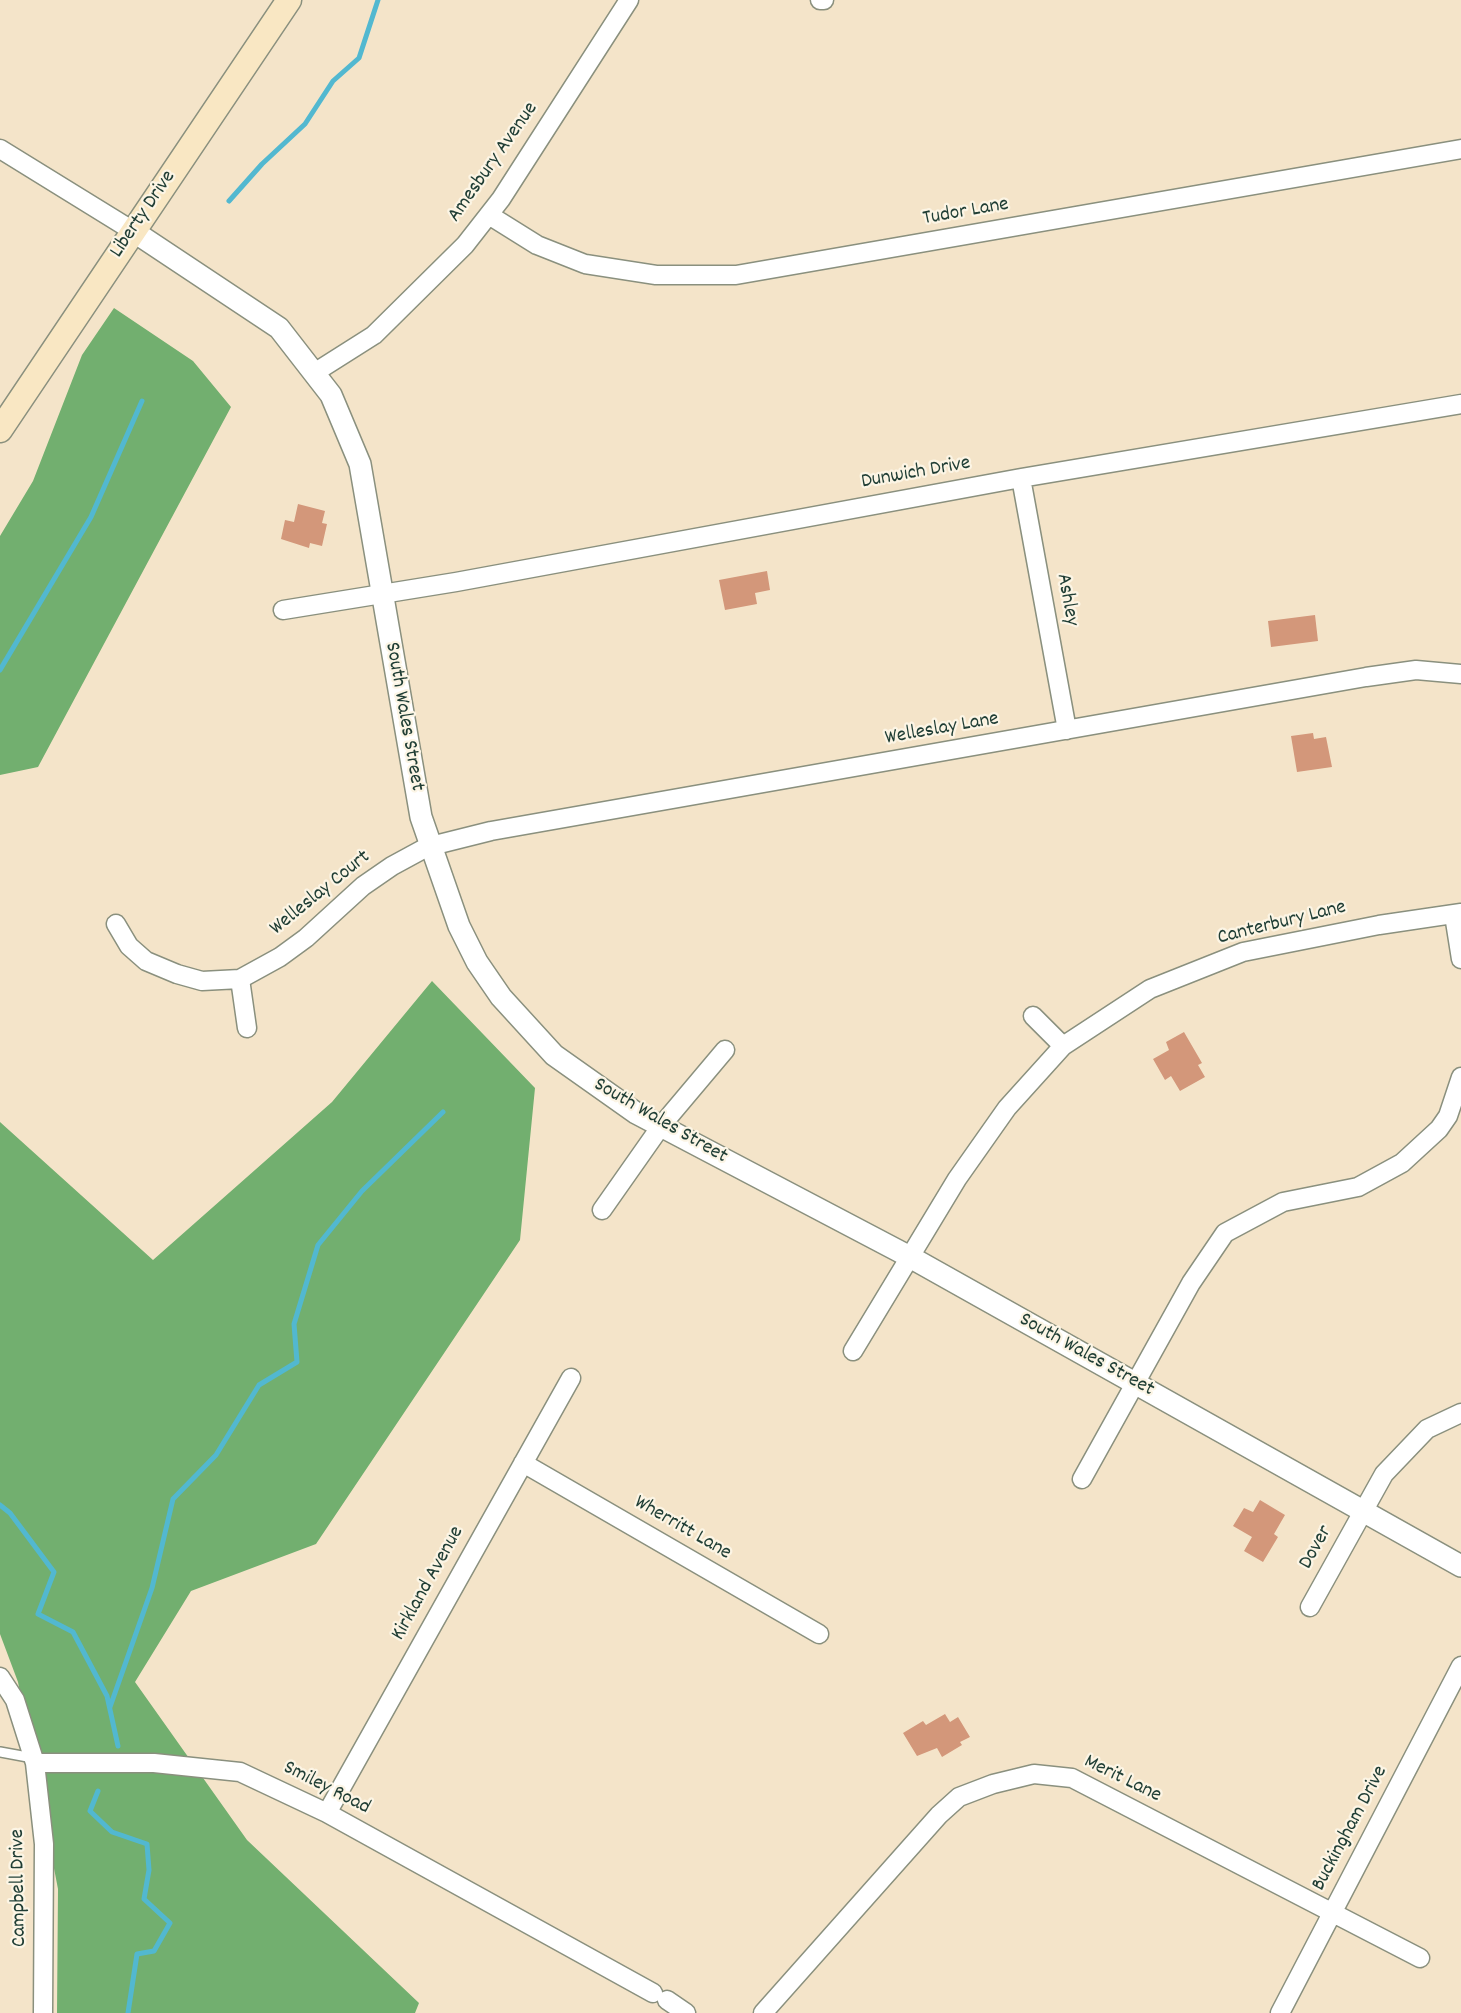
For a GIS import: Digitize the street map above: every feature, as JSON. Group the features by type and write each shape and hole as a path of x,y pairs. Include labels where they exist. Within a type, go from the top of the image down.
{"main road":[{"name":"Liberty Drive","path":"0,430 289,0"}],"street":[{"name":"Amesbury Avenue","path":"314,373 374,334 465,245 489,215 629,0"},
{"path":"0,148 133,231"},
{"name":"Tudor Lane","path":"489,215 537,245 585,264 656,275 736,275 1461,149"},
{"name":"South Wales Street","path":"133,231 279,328 331,395 360,464 421,817 459,926 501,998 554,1054 636,1113 910,1257 1461,1566"},
{"name":"Dunwich Drive","path":"283,610 1021,478 1461,404"},
{"name":"Ashley","path":"1021,478 1067,730"},
{"name":"Welleslay Lane","path":"432,846 491,831 1366,677 1416,670 1461,674"},
{"name":"Welleslay Court","path":"116,924 129,946 146,961 177,974 202,981 240,979 280,957 306,938 363,886 392,866 432,846"},
{"path":"1457,914 1461,959"},
{"name":"Canterbury Lane","path":"853,1351 957,1179 1007,1108 1063,1046 1150,989 1243,952 1379,925 1457,914"},
{"path":"240,979 247,1028"},
{"path":"1033,1016 1063,1046"},
{"path":"602,1210 661,1126 725,1050"},
{"path":"1082,1479 1191,1283 1225,1233 1283,1202 1358,1187 1402,1163 1439,1130 1448,1116 1460,1087"},
{"name":"Kirkland Avenue","path":"327,1813 571,1378"},
{"name":"Dover","path":"1310,1607 1384,1474 1427,1429 1461,1413"},
{"name":"Wherritt Lane","path":"523,1463 819,1634"},
{"name":"Buckingham Drive","path":"1280,2013 1461,1666"},
{"path":"0,1677 15,1700 34,1761"},
{"name":"Smiley Road","path":"34,1761 154,1763 240,1772 327,1813 660,1996 686,2013"},
{"name":"Campbell Drive","path":"34,1761 44,1844 43,2013"},
{"name":"Merit Lane","path":"763,2013 939,1815 959,1797 993,1784 1034,1774 1072,1778 1420,1958"}],"lane":[{"path":"0,1752 34,1761"}],"green space":[{"path":"114,308 193,361 231,407 38,767 0,775 0,536 33,481 82,355"},
{"path":"432,981 535,1088 520,1240 316,1544 191,1591 135,1682 247,1840 419,2003 415,2013 57,2013 58,1889 18,1682 0,1634 0,1122 153,1260 332,1102"}],"building":[{"path":"298,504 325,511 322,523 327,524 322,546 310,543 309,548 281,539 285,520 294,522"},
{"path":"767,571 770,590 755,593 757,604 725,610 719,580"},
{"path":"1315,615 1318,641 1271,647 1268,621"},
{"path":"1313,733 1314,739 1326,737 1332,767 1297,772 1291,736"},
{"path":"1184,1032 1202,1063 1198,1065 1205,1077 1180,1091 1171,1076 1165,1080 1153,1059 1169,1050 1166,1042"},
{"path":"1260,1500 1285,1515 1274,1534 1278,1537 1263,1562 1244,1551 1252,1537 1233,1526 1244,1508 1253,1512"},
{"path":"945,1714 950,1722 958,1717 970,1737 960,1742 962,1745 942,1757 937,1748 917,1756 903,1733 923,1721 926,1725"}],"waterway":[{"path":"229,201 262,164 305,124 333,81 359,58 378,0"},
{"path":"0,670 91,517 142,401"},
{"path":"110,1707 152,1588 173,1499 216,1455 259,1385 297,1362 294,1324 318,1245 362,1191 443,1112"},
{"path":"0,1505 10,1513 54,1572 38,1614 73,1632 107,1696 118,1746"},
{"path":"98,1791 90,1811 112,1832 147,1844 149,1870 144,1899 170,1923 154,1951 137,1954 128,2013"}]}
